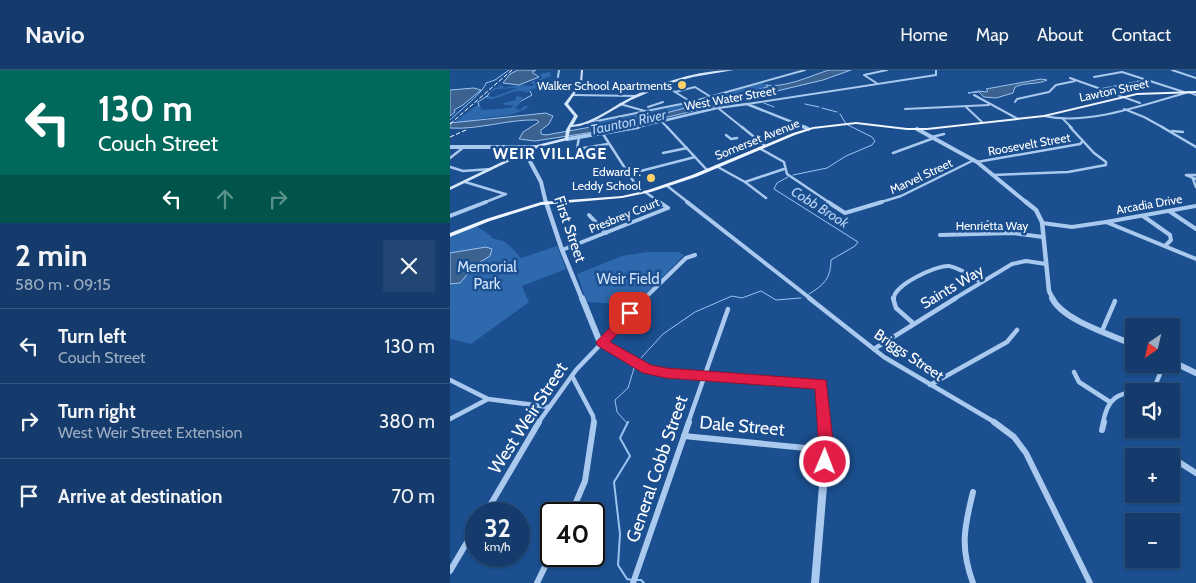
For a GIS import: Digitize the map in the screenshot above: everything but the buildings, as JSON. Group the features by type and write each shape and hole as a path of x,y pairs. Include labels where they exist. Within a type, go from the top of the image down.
{"main road":[{"path":"567,137 576,116 566,104 580,85 582,70"},
{"path":"570,127 585,123 620,104 664,85 699,74 733,70"},
{"name":"Somerset Avenue","path":"1187,92 1196,93"},
{"name":"Lawton Street","path":"1044,116 1144,93 1187,92"},
{"name":"Somerset Avenue","path":"450,235 492,219 546,203 622,197 666,186 808,129 845,123 917,129 1044,116"},
{"name":"West Water Street","path":"450,189 535,147 567,137"}],"street":[{"path":"558,76 559,70"},
{"path":"585,123 691,102 805,70"},
{"path":"878,84 864,75 886,70"},
{"name":"West Water Street","path":"567,137 603,134 718,108 936,74 936,70"},
{"path":"1172,70 1196,78"},
{"path":"1094,77 1122,72 1144,81 1187,92"},
{"path":"1070,78 1141,104"},
{"path":"1015,102 1017,99 1049,92 1056,85 1077,80"},
{"path":"1102,89 1144,81"},
{"path":"549,87 580,85"},
{"path":"664,85 691,102"},
{"path":"675,92 695,87 710,97"},
{"name":"Somerset Avenue","path":"1044,116 1062,118 1094,117 1187,92"},
{"path":"572,95 637,96"},
{"path":"974,95 989,105 1018,119"},
{"path":"655,110 648,107 663,102"},
{"path":"620,104 646,112"},
{"path":"747,104 808,129"},
{"path":"905,109 989,105"},
{"path":"966,107 982,122"},
{"path":"718,108 765,146"},
{"path":"1122,109 1144,117 1196,147"},
{"path":"993,174 1068,172 1106,164 1106,162 1094,154 1062,118"},
{"path":"661,121 707,170"},
{"path":"917,129 976,161 1030,204 1038,213 1042,223 1051,296 1057,306 1074,318 1125,340"},
{"path":"1170,131 1183,132"},
{"path":"603,134 629,174 644,192"},
{"path":"893,153 944,134"},
{"path":"726,135 731,139 736,138"},
{"path":"579,137 577,149 608,144"},
{"name":"Roosevelt Street","path":"976,161 1078,144 1083,141"},
{"path":"450,147 535,147"},
{"path":"450,158 464,147"},
{"path":"663,153 687,148"},
{"path":"745,182 784,169 784,162 759,148"},
{"name":"First Street","path":"525,152 541,182 562,250 597,338 602,342"},
{"path":"629,174 695,157"},
{"name":"Marvel Street","path":"784,169 787,174 845,213 901,196 976,161"},
{"path":"716,166 745,182 766,198"},
{"path":"450,167 463,171 483,168 491,169"},
{"path":"1195,178 1196,187"},
{"path":"450,216 506,194 465,182"},
{"name":"Briggs Street","path":"666,186 893,363 1000,426 1020,444 1090,583"},
{"name":"Presbrey Court","path":"562,250 668,208 644,192"},
{"name":"Arcadia Drive","path":"1042,223 1076,226 1195,207"},
{"path":"1169,211 1196,229"},
{"path":"589,216 606,233"},
{"path":"1143,216 1170,236 1171,240 1165,246"},
{"path":"988,222 994,233"},
{"path":"1106,222 1196,259"},
{"name":"Henrietta Way","path":"940,235 994,233 1043,236"},
{"name":"West Weir Street","path":"492,502 549,407 572,376 602,342 686,258 695,255"},
{"name":"Saints Way","path":"874,348 1015,262 1046,264"},
{"path":"913,323 896,308 893,296 899,289 928,271 935,267 950,266 981,282"},
{"path":"1102,331 1115,301"},
{"name":"General Cobb Street","path":"635,579 728,309"},
{"path":"930,385 1007,342 1017,330"},
{"path":"602,342 655,372 821,384 826,450 815,583"},
{"path":"1180,365 1196,373"},
{"path":"1074,372 1079,382 1110,402"},
{"path":"1102,430 1107,407 1110,402 1128,392 1155,386 1160,373"},
{"path":"572,376 592,416 594,426 585,481 576,502"},
{"path":"450,380 488,399 549,407"},
{"path":"450,419 488,399"},
{"name":"Dale Street","path":"684,436 826,450"},
{"path":"1180,463 1196,473"},
{"path":"973,492 963,529 962,546 965,564 973,583"},
{"path":"450,570 465,545"},
{"path":"538,583 545,567"}],"green space":[{"path":"550,72 551,76 542,80 545,84 542,88 531,89 527,93 522,91 512,92 497,98 487,99 488,96 493,97 518,88 497,89 489,93 494,88 500,87 497,85 504,86 503,88 520,85 532,86 534,85 530,82 542,78 540,74"},
{"path":"762,83 769,86 747,94 658,115 593,126 592,123 665,109"},
{"path":"516,96 523,97 515,108 520,110 524,106 529,106 510,115 453,123 476,106 480,106 483,110 511,108 513,105 505,105 503,103 515,100"},
{"name":"Memorial Park","path":"476,226 493,239 506,243 521,258 557,246 566,269 522,286 529,302 471,344 450,339 450,237"},
{"name":"Weir Field","path":"647,252 679,252 684,255 636,305 587,302 577,274 622,256"}],"water":[{"path":"518,70 536,70 532,72 539,77 519,85 503,83 510,74"},
{"name":"Taunton River","path":"829,70 851,70 823,80 626,127 535,141 519,139 523,132 539,122 537,120 450,128 450,123 546,113 553,116 549,124 541,130 541,134 546,135 658,115 768,87 766,85 790,83"},
{"path":"1041,79 1047,80 1019,85 1015,87 1013,93 996,98 984,97 979,92 968,93 979,91 986,92 988,91 986,89"},
{"path":"474,88 481,90 454,110 455,112 450,116 450,90"},
{"path":"486,247 492,249 490,256 475,265 460,283 450,284 450,253"}],"waterway":[{"path":"450,120 476,96 486,83 495,80 509,70"},
{"path":"521,101 532,95 530,91"},
{"path":"487,97 489,93"},
{"path":"479,106 478,102 487,96"},
{"name":"Cobb Brook","path":"764,103 774,107"},
{"name":"Cobb Brook","path":"805,104 819,107"},
{"name":"Cobb Brook","path":"822,108 837,112"},
{"name":"Cobb Brook","path":"793,175 827,168 846,156 872,145 875,141 872,137 846,124 840,114"},
{"name":"Cobb Brook","path":"788,177 777,183 774,189 858,242 855,246 831,260 830,272 826,280 809,294"},
{"name":"Cobb Brook","path":"641,358 663,334 695,312 732,296 742,298 761,291 776,300 801,298"},
{"name":"Cobb Brook","path":"627,423 617,412 615,400 628,388 635,365"},
{"name":"Cobb Brook","path":"628,422 620,438 630,456 614,482 620,534 618,565 627,579 632,580"},
{"name":"Cobb Brook","path":"636,580 641,580 644,583"}],"railway":[{"path":"450,124 512,70"},
{"path":"450,137 466,130"}],"place":[{"name":"Walker School Apartments","path":"682,85"},
{"name":"Edward F. Leddy School","path":"651,178"}],"district":[{"name":"WEIR VILLAGE","path":"550,153"}],"route":[{"path":"630,313 602,342 655,372 821,384 824,410 825,462"}]}
